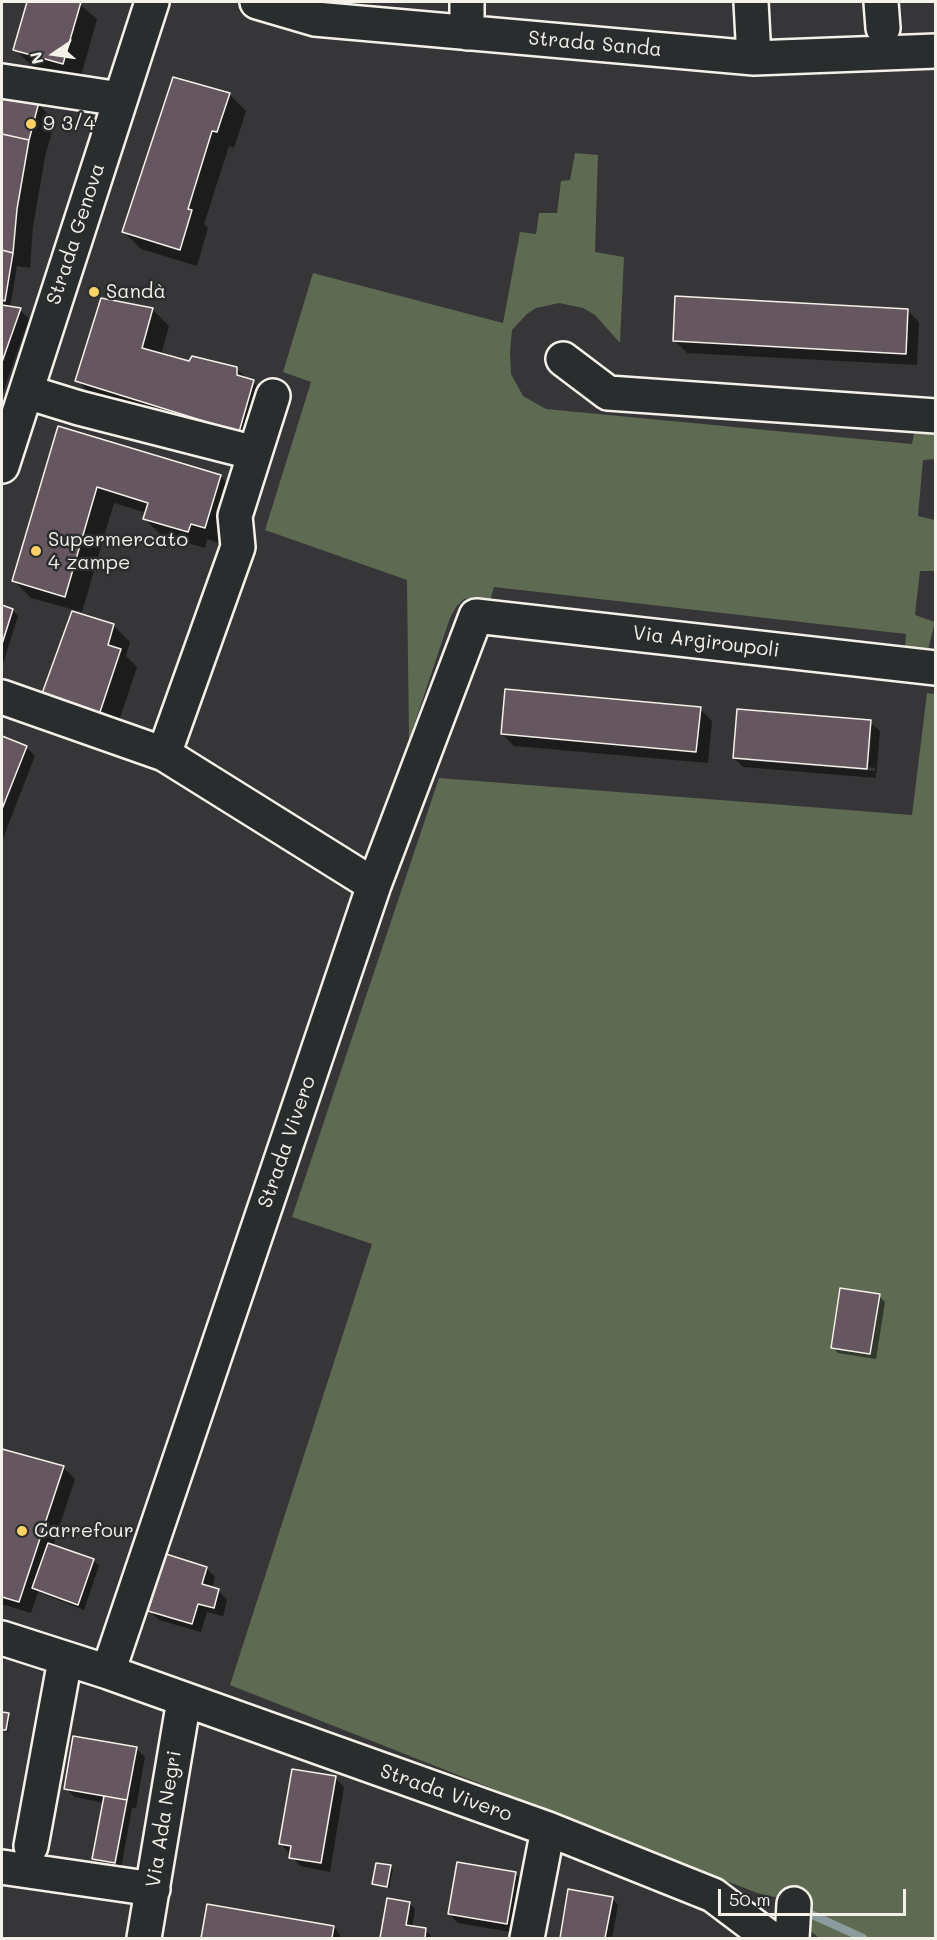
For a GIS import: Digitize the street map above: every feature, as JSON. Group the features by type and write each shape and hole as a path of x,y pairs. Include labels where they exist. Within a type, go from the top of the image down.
{"street":[{"name":"Strada Genova","path":"2,466 27,392 41,339 152,2"},
{"name":"Strada Sanda","path":"257,2 315,19 467,17 754,58 936,51"},
{"path":"751,2 754,58"},
{"path":"2,81 120,99"},
{"path":"562,359 608,393 936,416"},
{"path":"27,392 79,408 255,453"},
{"path":"164,754 238,547 235,516 273,396"},
{"name":"Via Argiroupoli","path":"476,616 936,669"},
{"name":"Strada Vivero","path":"108,1672 374,885 476,616"},
{"path":"2,697 164,754 374,885"},
{"name":"Strada Vivero","path":"2,1638 108,1672 548,1829 713,1895 770,1938"},
{"path":"31,1846 65,1660"},
{"name":"Via Ada Negri","path":"144,1938 184,1700"},
{"path":"527,1938 548,1829"},
{"path":"2,1867 153,1889"},
{"path":"792,1938 794,1904"}],"green space":[{"path":"575,153 598,155 595,252 624,257 620,343 595,315 583,308 559,303 536,308 512,330 511,374 523,396 546,409 912,444 916,423 935,427 935,459 923,460 918,516 935,520 935,571 920,571 915,615 935,622 928,650 917,653 905,651 906,634 494,587 490,601 464,599 456,607 450,618 409,740 407,580 265,530 311,382 283,372 313,273 503,323 520,232 536,234 539,213 557,213 561,181 570,180"},
{"path":"927,693 935,694 935,1938 819,1938 806,1927 805,1904 757,1893 230,1685 372,1244 292,1217 439,778 912,815"}],"building":[{"path":"27,2 81,2 63,64 13,50"},
{"path":"173,77 230,93 217,132 212,131 188,209 192,210 180,250 122,232"},
{"path":"2,95 39,102 29,140 2,134"},
{"path":"2,134 29,140 17,209 13,253 2,250"},
{"path":"2,250 13,253 5,301 2,300"},
{"path":"675,296 908,309 906,354 673,341"},
{"path":"101,298 153,308 142,348 189,361 192,356 237,367 237,375 254,380 239,432 75,381"},
{"path":"2,305 21,308 2,362"},
{"path":"58,426 221,475 205,528 191,524 188,532 143,519 148,503 97,487 65,597 12,581"},
{"path":"2,605 13,609 2,644"},
{"path":"72,611 114,624 108,645 121,649 97,721 40,699"},
{"path":"505,689 701,707 696,752 501,734"},
{"path":"737,709 871,720 867,769 733,758"},
{"path":"2,736 27,746 2,809"},
{"path":"840,1288 880,1294 870,1354 831,1348"},
{"name":"Carrefour","path":"2,1449 64,1466 19,1602 2,1597"},
{"path":"48,1543 94,1559 78,1605 32,1588"},
{"path":"166,1554 207,1567 202,1584 219,1589 214,1608 198,1604 192,1624 148,1611"},
{"path":"2,1712 9,1713 6,1730 2,1730"},
{"path":"73,1736 137,1747 127,1800 64,1789"},
{"path":"292,1769 336,1776 321,1863 289,1858 291,1846 279,1844"},
{"path":"104,1796 127,1800 115,1863 92,1859"},
{"path":"457,1862 516,1872 507,1924 448,1914"},
{"path":"376,1863 391,1865 387,1887 372,1884"},
{"path":"568,1889 613,1897 605,1938 560,1938"},
{"path":"387,1898 410,1902 406,1925 426,1928 425,1938 380,1938"},
{"path":"207,1904 334,1926 332,1938 201,1938"}],"waterway":[{"path":"806,1912 863,1938"}],"place":[{"name":"9 3/4","path":"31,124"},
{"name":"Sandà","path":"94,292"},
{"name":"Supermercato 4 zampe","path":"36,551"},
{"name":"Carrefour","path":"22,1531"}]}
